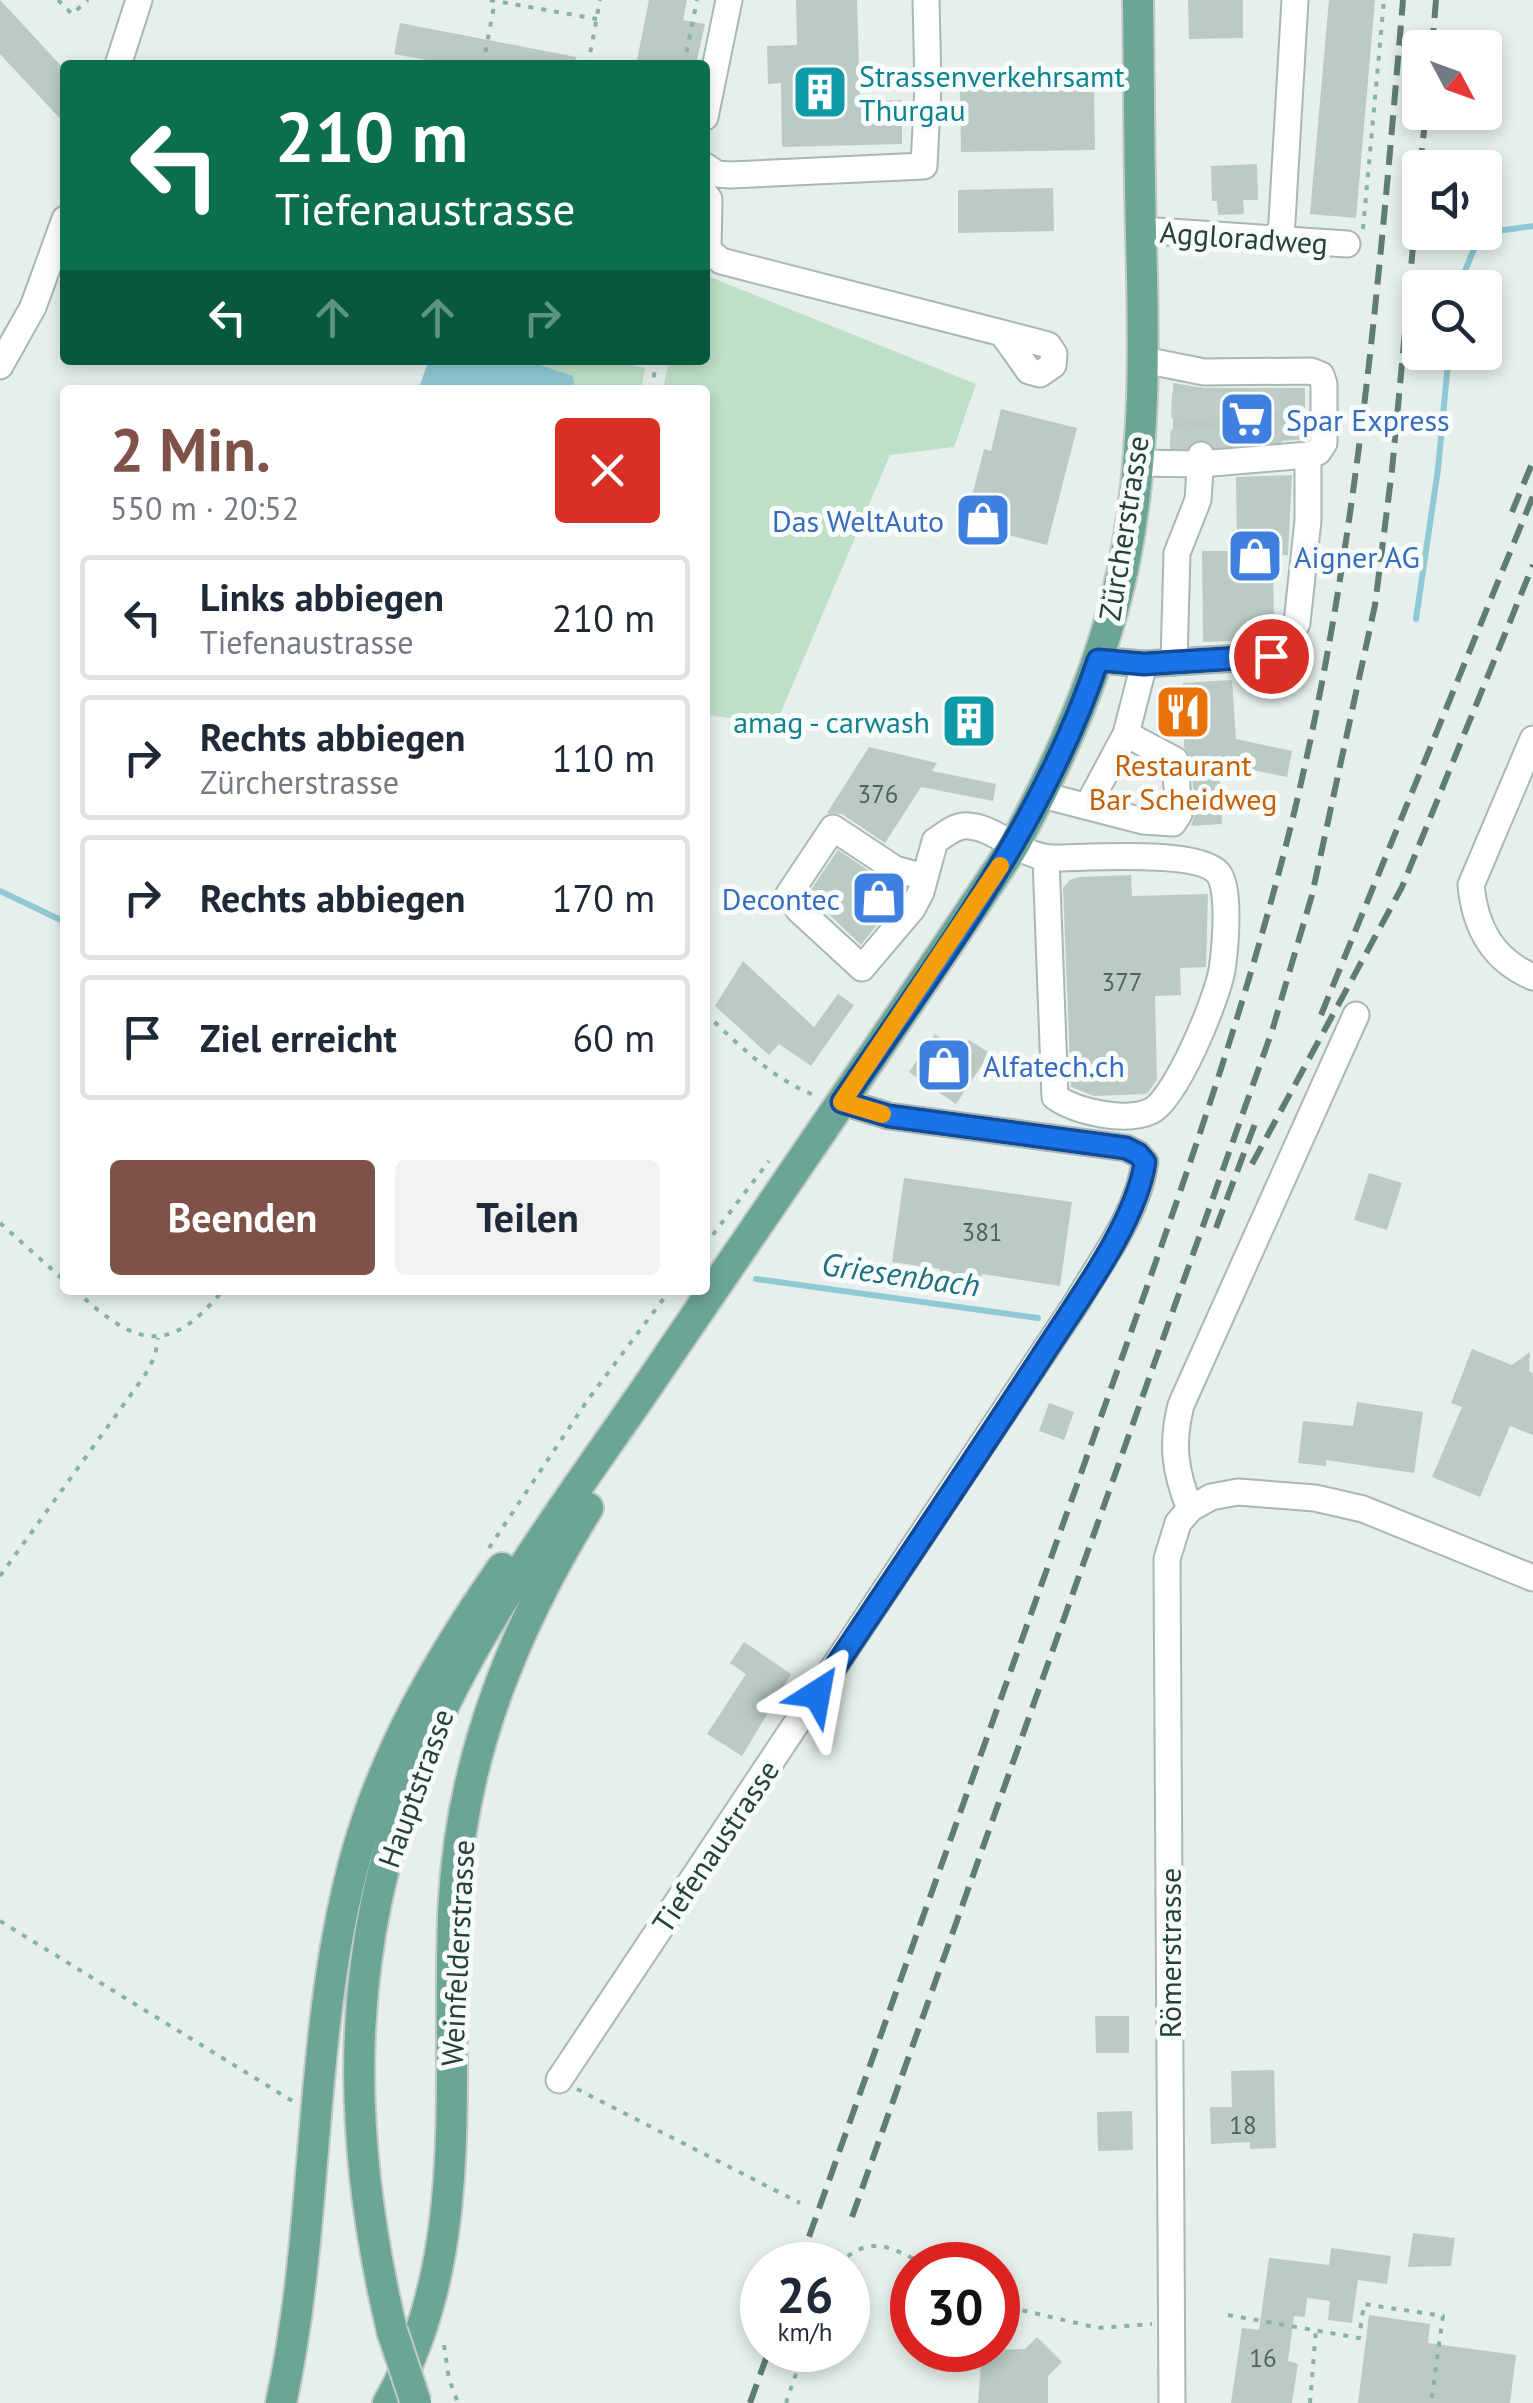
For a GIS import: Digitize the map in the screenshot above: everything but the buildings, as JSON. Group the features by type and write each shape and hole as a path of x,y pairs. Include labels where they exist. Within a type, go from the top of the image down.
{"main road":[{"name":"Zürcherstrasse","path":"740,1251 1013,847 1083,707 1098,660 1125,557 1138,463 1144,360 1138,0"},
{"path":"710,1282 740,1251"},
{"name":"Hauptstrasse","path":"416,2403 392,2331 373,2251 362,2168 358,2093 359,2020 380,1888 404,1801 432,1730 513,1586 740,1251"},
{"name":"Weinfelderstrasse","path":"388,2403 432,2290 442,2244 450,2144 454,1896 464,1811 484,1726 508,1658 538,1593 678,1369 740,1251"},
{"path":"281,2403 304,2274 328,2009 340,1930 355,1860 383,1774 421,1696 472,1610 618,1395 698,1295"}],"street":[{"path":"120,60 140,0"},
{"path":"710,93 729,0"},
{"path":"710,170 730,175 924,166 928,86 926,0"},
{"path":"1281,238 1295,0"},
{"name":"Aggloradweg","path":"1141,230 1347,244"},
{"path":"0,366 33,308 60,233"},
{"path":"710,252 720,260 1002,333"},
{"path":"1138,463 1269,452 1308,455 1318,452 1324,443 1324,384 1321,376 1311,371 1270,380 1204,377 1144,360"},
{"path":"1098,660 1144,664 1271,656 1286,645 1297,623 1308,520 1308,455"},
{"path":"1174,662 1177,553 1198,500 1201,459"},
{"path":"1088,805 1126,734 1144,664"},
{"path":"1042,795 1143,820 1173,822 1179,814 1175,760 1126,734"},
{"path":"1533,739 1471,885 1473,907 1486,938 1511,968 1533,977"},
{"path":"924,877 895,869 833,828 789,894 799,910 862,968 912,909 924,877 935,841 954,828 969,826 1046,858 1153,857 1201,862 1218,872 1226,889 1222,972 1190,1054 1167,1099 1149,1112 1119,1116 1066,1105 1055,1097 1046,858"},
{"path":"1356,1016 1181,1405 1173,1451 1180,1484 1190,1509 1211,1497 1238,1492 1315,1498 1363,1509 1533,1578"},
{"name":"Tiefenaustrasse","path":"559,2080 1077,1302 1130,1211 1143,1178 1145,1162 1126,1148 889,1116 842,1102"},
{"name":"Römerstrasse","path":"1172,2403 1167,1559 1178,1523 1190,1509"}],"path":[{"path":"58,0 72,14 88,0"},
{"path":"484,60 493,0 597,19"},
{"path":"589,60 600,0"},
{"path":"685,60 697,0"},
{"path":"1347,244 1356,241 1362,230 1384,0"},
{"path":"710,1018 756,1062 788,1084 842,1102"},
{"path":"710,1238 771,1159"},
{"path":"0,1223 60,1277"},
{"path":"80,1295 108,1321 130,1333 158,1338 183,1329 218,1295"},
{"path":"0,1576 145,1376 158,1338"},
{"path":"0,1921 297,2103"},
{"path":"559,2080 800,2204"},
{"path":"1228,2314 1359,2338 1364,2304 1442,2316 1431,2403"},
{"path":"1020,2310 1098,2328 1172,2323"},
{"path":"1310,2403 1316,2330"},
{"path":"786,2403 797,2372"}],"green space":[{"path":"710,277 976,384 954,447 890,455 776,724 710,716 710,385 664,385 668,365 710,365"},
{"path":"540,365 645,368 642,385 574,385 572,376"}],"water":[{"path":"427,365 540,365 573,376 574,385 420,385"}],"waterway":[{"path":"1465,270 1474,249 1490,232 1533,226"},
{"path":"1416,619 1438,469 1447,370"},
{"name":"Griesenbach","path":"0,891 60,920"},
{"name":"Griesenbach","path":"756,1279 1038,1318"}],"tunnel":[{"path":"1201,455 1203,382"},
{"path":"1182,455 1185,383"},
{"path":"1221,454 1222,383"},
{"path":"1268,388 1269,445"}],"railway":[{"path":"807,2242 1171,1219 1274,892 1317,709 1351,508 1375,305 1403,0"},
{"path":"1434,30 1436,0"},
{"path":"1422,150 1424,130"},
{"path":"852,2217 1272,1031 1312,895 1375,605 1413,250"},
{"path":"1512,512 1533,461"},
{"path":"1321,1015 1533,496"},
{"path":"1252,1164 1402,887 1533,565"},
{"path":"1216,1228 1256,1121"},
{"path":"750,2403 761,2372"}],"slow traffic":[{"path":"882,1114 842,1102 1000,866"}],"place":[{"name":"Strassenverkehrsamt Thurgau","path":"820,92"},
{"name":"Spar Express","path":"1247,419"},
{"name":"Das WeltAuto","path":"983,520"},
{"name":"Aigner AG","path":"1255,556"},
{"name":"Restaurant Bar Scheidweg","path":"1183,712"},
{"name":"amag - carwash","path":"969,721"},
{"name":"Decontec","path":"879,898"},
{"name":"Alfatech.ch","path":"944,1065"}],"route":[{"path":"817,1694 1077,1302 1130,1211 1145,1162 1126,1148 889,1116 842,1102 1013,847 1055,770 1083,707 1098,660 1144,664 1271,656"}]}
